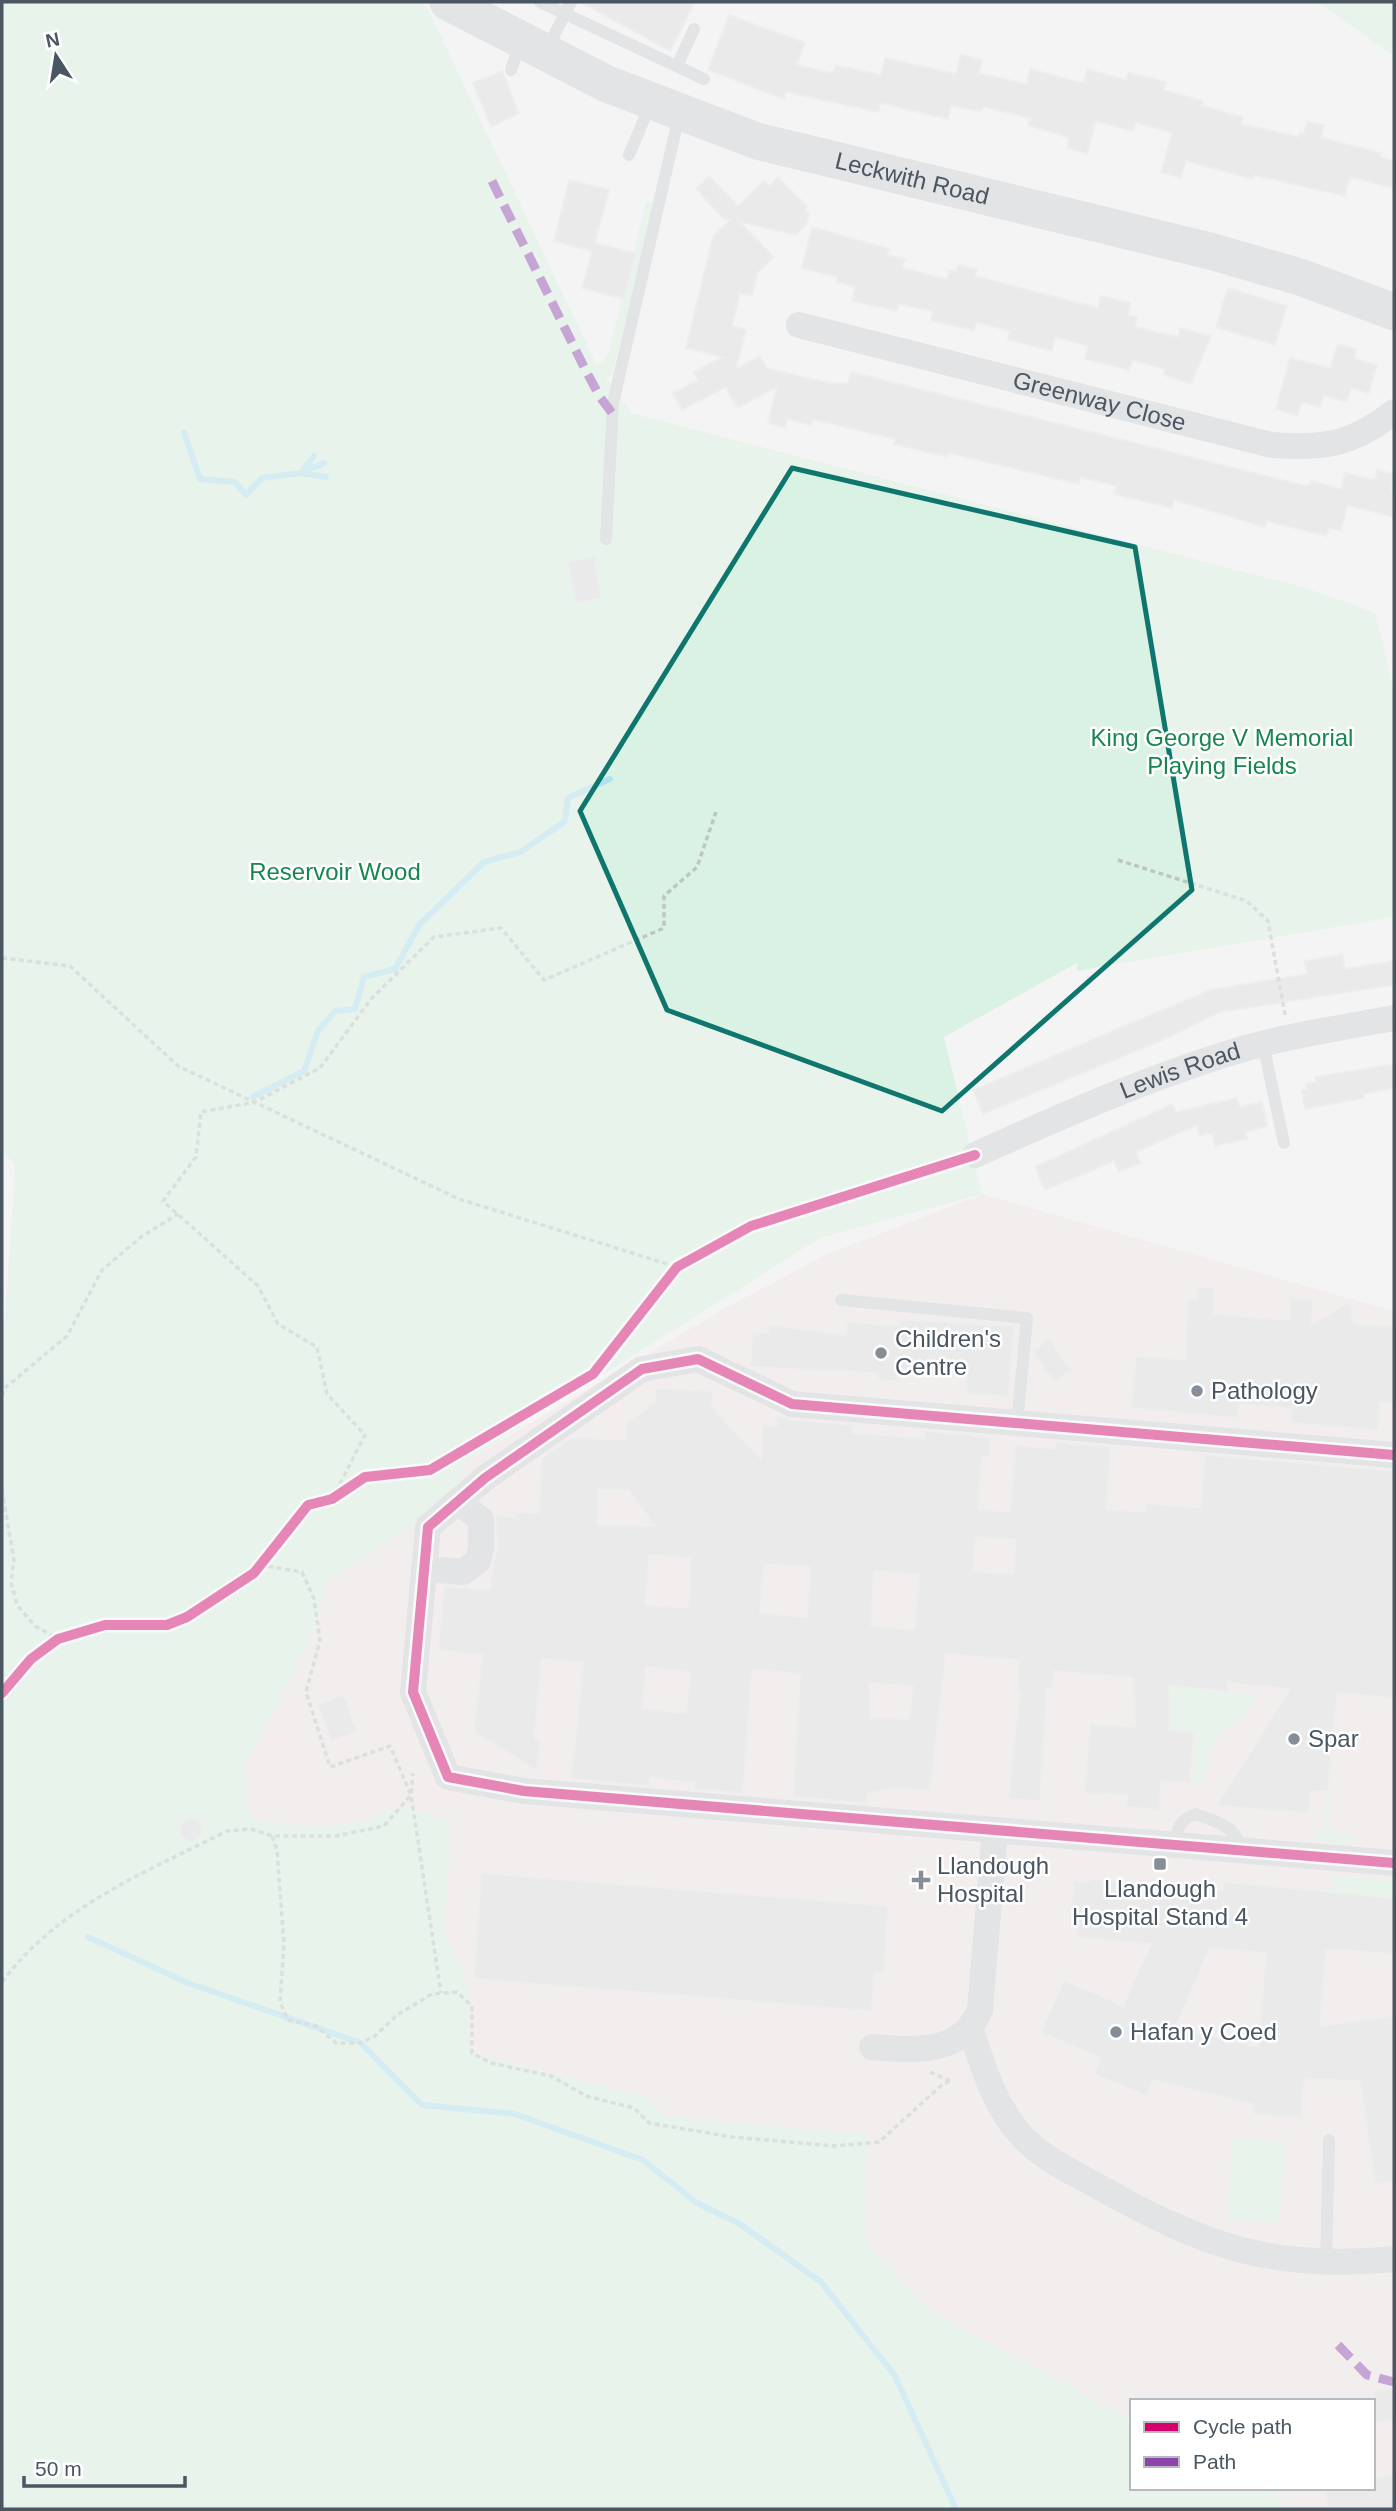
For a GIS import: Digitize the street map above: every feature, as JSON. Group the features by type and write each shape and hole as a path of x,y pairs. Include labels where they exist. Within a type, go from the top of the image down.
{"main road":[{"name":"Leckwith Road","path":"448,2 526,54 757,141 1232,257 1394,312"}],"street":[{"name":"Greenway Close","path":"799,325 1270,445 1314,448 1348,441 1376,427 1394,412"},
{"name":"Lewis Road","path":"975,1156 1119,1093 1263,1044 1394,1018"},
{"path":"1394,1455 792,1404 698,1359 642,1369 485,1478 428,1527 413,1692 448,1777 540,1793 1394,1863"},
{"path":"424,1569 463,1572 478,1561 481,1519 457,1502"},
{"path":"872,2047 939,2047 952,2043 970,2028 980,2010 995,1830"},
{"path":"970,2028 991,2089 1020,2134 1047,2157 1129,2204 1210,2242 1278,2259 1326,2263 1394,2259"}],"lane":[{"path":"540,2 568,8 704,79"},
{"path":"526,54 568,8"},
{"path":"677,66 694,29"},
{"path":"629,155 666,107"},
{"path":"606,539 613,403 666,107"},
{"path":"1263,1044 1284,1143"},
{"path":"841,1300 1027,1318 1017,1424"},
{"path":"1326,2263 1329,2140"}],"path":[{"path":"332,1499 366,1435 327,1394 317,1347 278,1324 257,1286 163,1201 196,1157 201,1112 255,1102 320,1068 370,999 434,937 501,928 544,980 664,928 664,896 697,867 716,813"},
{"path":"1118,860 1247,901 1269,921 1289,1038"},
{"path":"2,958 70,966 178,1066 459,1199 677,1267"},
{"path":"593,1374 677,1267 751,1226 975,1156"},
{"path":"2,1396 5,1388 67,1336 102,1270 141,1237 178,1214"},
{"path":"2,1693 31,1660 58,1639 105,1625 167,1625 187,1617 226,1592 260,1565 308,1505 332,1499 365,1477 430,1470 569,1388"},
{"path":"2,1490 14,1560 11,1583 17,1605 35,1626 58,1639"},
{"path":"260,1565 302,1572 314,1600 320,1640 306,1692 330,1767 390,1746 411,1795"},
{"path":"413,1773 411,1795 441,1993"},
{"path":"2,1982 22,1956 90,1900 227,1831 251,1829 272,1836 336,1836 384,1826 411,1795"},
{"path":"272,1836 277,1850 284,1944 280,2002 288,2020 316,2026 336,2043 361,2043 375,2036 397,2015 432,1994 457,1992 472,2006 472,2053 491,2063 551,2076 586,2095 634,2108 649,2123 686,2131 835,2146 866,2146 879,2142 943,2084 950,2081"}],"highlighted area":[{"path":"792,468 1135,547 1192,890 942,1111 667,1010 580,811"}],"shaded area":[{"name":"Llandough Hospital","path":"982,1194 1394,1311 1394,2509 1284,2509 1279,2498 1270,2490 1375,2490 1375,2399 1130,2399 1130,2419 931,2312 865,2240 867,2135 666,2116 648,2098 467,2052 469,1990 445,1933 451,1821 402,1806 358,1822 311,1827 250,1819 244,1768 309,1643 327,1583 453,1499 466,1461 722,1310 825,1255"}],"green space":[{"path":"2,2 418,2 427,7 597,366 607,358 646,201 654,203 612,375 606,378 631,413 1303,587 1376,613 1394,691 1394,917 1077,971 1077,963 944,1037 982,1194 820,1238 466,1461 453,1499 327,1583 309,1643 244,1768 251,1819 311,1827 358,1822 402,1806 451,1821 445,1932 469,1990 467,2052 648,2098 666,2116 867,2135 865,2240 931,2312 1130,2419 1130,2490 1270,2490 1279,2498 1284,2509 2,2509 2,1322 5,1321 15,1166 2,1149"},
{"path":"1232,2 1394,2 1394,56 1319,3"},
{"path":"1170,1688 1258,1695 1242,1720 1236,1717 1229,1728 1225,1726 1207,1757 1209,1762 1201,1783 1192,1783 1196,1731 1164,1729"},
{"path":"1326,1796 1332,1796 1329,1832 1350,1834 1356,1838 1355,1844 1314,1841 1315,1832 1323,1832"},
{"path":"1332,1876 1394,1881 1394,1898 1331,1891"},
{"path":"1233,2138 1286,2142 1279,2223 1226,2219"}],"building":[{"path":"580,2 695,2 670,51"},
{"path":"729,15 805,43 797,65 833,73 835,65 881,75 885,58 956,74 961,55 982,60 979,73 1027,84 1030,69 1083,83 1087,69 1126,80 1128,72 1166,82 1164,90 1203,101 1202,106 1243,117 1241,124 1299,137 1300,133 1304,134 1307,121 1324,125 1321,138 1381,153 1380,157 1394,161 1394,188 1350,177 1345,196 1254,175 1253,179 1186,161 1181,178 1161,172 1172,133 1136,122 1133,131 1096,121 1087,154 1067,148 1069,138 1028,125 1030,118 985,107 979,111 951,106 948,119 880,103 878,112 786,92 784,99 708,70"},
{"path":"502,71 519,113 491,127 473,83"},
{"path":"709,176 738,206 764,181 769,186 778,177 807,206 805,212 809,213 806,225 796,235 740,222 774,257 757,273 752,296 740,293 732,326 746,330 736,369 760,356 767,368 829,383 848,383 851,372 1302,485 1310,485 1311,481 1341,489 1345,473 1375,480 1377,470 1394,474 1391,491 1394,492 1394,517 1347,505 1341,531 1329,528 1327,536 1267,521 1265,527 1174,500 1172,508 1114,494 1116,486 1080,477 1079,484 949,453 948,457 894,444 895,439 828,423 813,420 811,425 787,419 785,428 768,423 777,387 737,408 726,387 682,410 673,393 698,380 694,372 723,357 686,348 713,237 730,220 724,219 696,189"},
{"path":"569,180 609,190 595,243 636,253 624,299 582,288 592,251 554,241"},
{"path":"812,227 889,249 887,255 905,259 902,268 947,279 949,270 956,272 958,265 977,269 975,276 1098,308 1101,296 1130,303 1128,315 1137,317 1135,327 1178,337 1180,328 1211,336 1191,384 1164,375 1165,369 1132,360 1129,370 1085,359 1088,346 1055,337 1052,351 1008,340 1010,331 976,322 974,330 931,321 933,311 898,304 897,311 852,301 855,287 837,282 838,277 802,268"},
{"path":"1228,288 1287,306 1275,345 1216,327"},
{"path":"1338,344 1356,349 1354,358 1377,365 1369,393 1351,388 1346,402 1324,395 1320,407 1302,402 1298,416 1276,409 1290,358 1330,368"},
{"path":"595,557 601,599 575,603 569,561"},
{"path":"1343,954 1345,969 1394,961 1394,985 1220,1012 1158,1042 983,1114 973,1090 1210,990 1307,974 1305,961"},
{"path":"1394,1064 1394,1088 1364,1094 1364,1098 1305,1109 1302,1090 1307,1090 1306,1084 1316,1082 1315,1077"},
{"path":"1237,1098 1240,1107 1262,1102 1267,1126 1246,1132 1247,1139 1215,1146 1212,1133 1199,1136 1197,1125 1136,1152 1141,1163 1119,1172 1114,1161 1045,1190 1035,1167 1172,1104 1176,1112"},
{"path":"1198,1287 1215,1288 1213,1314 1289,1320 1291,1298 1313,1300 1311,1325 1349,1303 1354,1324 1394,1327 1394,1403 1380,1402 1378,1430 1291,1423 1292,1409 1239,1404 1238,1418 1131,1408 1136,1356 1185,1360 1188,1299 1197,1300"},
{"name":"Children's Centre","path":"900,1320 1014,1326 1008,1397 966,1393 967,1375 898,1369 897,1381 878,1380 878,1373 750,1367 753,1332 768,1333 769,1325 846,1335 847,1322 899,1326"},
{"path":"1049,1339 1071,1370 1054,1382 1033,1351"},
{"path":"656,1388 713,1391 712,1408 761,1459 763,1425 777,1426 777,1415 791,1420 853,1425 852,1433 924,1438 924,1431 991,1437 990,1457 982,1456 978,1509 1010,1512 1015,1445 1055,1449 1055,1442 1111,1447 1106,1509 1144,1512 1145,1503 1200,1508 1205,1455 1394,1471 1394,1698 1337,1693 1328,1792 1311,1791 1309,1813 1217,1806 1290,1689 1228,1683 1227,1691 1169,1686 1170,1730 1194,1732 1190,1783 1161,1781 1159,1810 1126,1807 1127,1795 1084,1793 1090,1724 1135,1727 1133,1678 1054,1671 1052,1690 1047,1689 1040,1801 1008,1799 1020,1691 1017,1691 1019,1660 946,1654 930,1791 891,1788 867,1794 866,1803 793,1797 800,1674 752,1669 743,1793 694,1789 695,1783 650,1778 649,1786 571,1779 583,1663 542,1659 534,1739 541,1740 537,1771 474,1731 482,1655 438,1650 444,1586 489,1590 497,1547 496,1515 516,1517 515,1512 539,1513 542,1458 571,1438 626,1440 626,1424 655,1402","holes":["598,1490 629,1490 655,1526 598,1525","976,1537 1016,1540 1013,1574 973,1571","649,1555 691,1558 688,1608 646,1605","764,1564 810,1567 807,1617 760,1613","874,1571 919,1575 914,1630 871,1626","646,1667 690,1672 686,1713 642,1709","869,1683 913,1686 909,1719 871,1718"]},
{"path":"344,1695 357,1732 331,1741 318,1704"},
{"path":"191,1819 199,1822 202,1830 199,1838 191,1841 183,1838 180,1830 183,1822"},
{"path":"481,1873 888,1906 884,1973 875,1972 871,2011 474,1979"},
{"name":"Hafan y Coed","path":"1089,1879 1223,1890 1224,1882 1394,1898 1394,1954 1326,1949 1320,2026 1394,2016 1394,2181 1375,2184 1360,2081 1304,2079 1301,2118 1253,2114 1253,2104 1153,2080 1146,2096 1094,2074 1101,2058 1041,2032 1064,1980 1123,2006 1151,1944 1077,1937 1078,1920 1070,1920 1074,1881 1089,1882","holes":["1210,1948 1266,1953 1258,2047 1175,2028"]},
{"path":"1394,2387 1394,2419 1375,2424 1373,2392"},
{"path":"1394,2474 1394,2509 1327,2507 1324,2490 1375,2490 1375,2478"}],"waterway":[{"path":"184,432 200,479 235,482 246,495 262,478 301,473 314,456"},
{"path":"303,472 324,463"},
{"path":"301,473 326,477"},
{"path":"253,1097 304,1071 318,1031 335,1011 355,1009 364,977 395,969 419,925 484,862 521,852 565,821 568,798 610,779"},
{"path":"88,1937 188,1983 361,2043 422,2105 515,2114 643,2160 697,2203 740,2224 821,2282 895,2376 956,2509"}],"marked path":[{"path":"492,181 585,369 612,413"},
{"path":"1338,2345 1367,2375 1394,2382"}],"cycle path":[{"path":"2,1693 31,1659 58,1639 105,1625 167,1625 187,1617 254,1573 308,1505 332,1499 365,1477 430,1470 593,1374 677,1267 751,1226 975,1155"},
{"path":"1394,1455 792,1404 698,1359 642,1369 485,1478 428,1527 413,1692 448,1777 524,1791 1394,1863"}],"place":[{"name":"Children's Centre","path":"881,1353"},
{"name":"Pathology","path":"1197,1391"},
{"name":"Spar","path":"1294,1739"},
{"name":"Llandough Hospital Stand 4","path":"1160,1864"},
{"name":"Llandough Hospital","path":"921,1880"},
{"name":"Hafan y Coed","path":"1116,2032"}],"park label":[{"name":"King George V Memorial Playing Fields","path":"1222,752"},
{"name":"Reservoir Wood","path":"335,872"}]}
